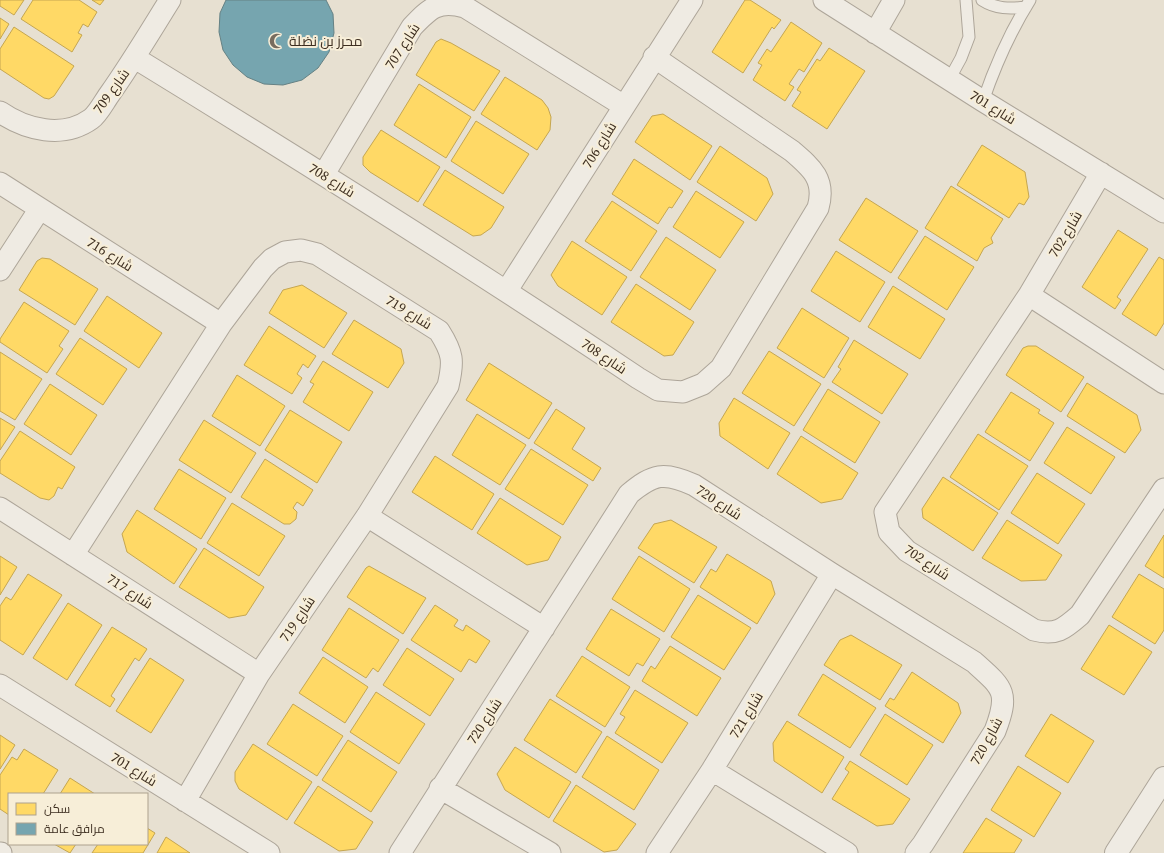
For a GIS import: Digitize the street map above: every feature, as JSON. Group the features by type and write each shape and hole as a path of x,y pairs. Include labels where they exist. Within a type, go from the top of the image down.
{"street":[{"name":"شارع 709","path":"0,112 10,119 28,127 58,131 76,127 92,118 135,58 170,0"},
{"name":"شارع 706","path":"507,290 654,57 692,0"},
{"name":"شارع 701","path":"824,0 949,80 1164,212"},
{"path":"875,33 894,0"},
{"name":"شارع 707","path":"324,174 412,27 426,13 440,4 452,3 465,7 624,106"},
{"name":"شارع 708","path":"135,58 324,174 507,290 658,390 683,392 703,384 722,368 818,208 820,199 819,180 811,167 792,151 654,57"},
{"name":"شارع 702","path":"1101,172 1029,295 892,499 885,512 889,532 907,551 1034,630 1043,633 1062,630 1080,615 1164,489"},
{"name":"شارع 716","path":"0,183 39,210 221,324"},
{"path":"0,270 39,210"},
{"name":"شارع 719","path":"73,555 221,324 263,268 272,259 285,252 301,250 317,254 439,331 452,356 452,371 448,386 367,516 260,674 185,801"},
{"path":"1029,295 1164,383"},
{"name":"شارع 720","path":"400,853 628,494 645,481 661,475 677,477 694,485 832,574 974,662 993,679 1004,696 1002,712 995,731 916,853"},
{"name":"شارع 717","path":"0,508 260,674"},
{"path":"367,516 544,628"},
{"name":"شارع 721","path":"658,853 712,770 832,574"},
{"name":"شارع 701","path":"0,684 269,853"},
{"path":"712,770 847,853"},
{"path":"1116,853 1164,778"},
{"path":"440,788 550,853"}],"lane":[{"path":"949,80 961,58 968,37 966,0"},
{"path":"982,0 992,6 1011,9 1028,3"},
{"path":"983,101 1002,53 1028,3"}],"building: سكن":[{"path":"0,0 24,0 14,15 0,6"},
{"path":"33,0 79,0 97,12 88,27 83,24 78,33 82,35 72,52 21,19"},
{"path":"92,0 104,0 100,5"},
{"path":"745,0 750,0 781,20 774,29 772,27 743,73 712,52"},
{"path":"0,18 9,24 0,39"},
{"path":"791,22 822,43 804,72 799,69 789,84 794,87 785,101 753,80 762,65 758,63 767,49 771,52"},
{"path":"14,27 74,66 54,96 49,99 44,98 0,69 0,49"},
{"path":"441,39 451,43 500,71 474,111 416,75 436,42"},
{"path":"829,48 865,71 827,129 792,106 801,92 797,90 817,59 820,61"},
{"path":"505,77 542,100 548,108 551,117 550,130 537,150 481,114"},
{"path":"419,84 471,117 446,158 394,125"},
{"path":"663,114 712,146 690,180 635,142 652,116"},
{"path":"476,121 529,154 503,194 451,161"},
{"path":"381,130 440,167 418,202 370,172 363,165 363,157"},
{"path":"982,145 1025,172 1029,197 1024,205 1019,203 1009,218 957,185"},
{"path":"720,146 767,178 773,194 756,221 697,182"},
{"path":"634,159 683,191 672,208 669,207 658,224 612,194"},
{"path":"445,170 504,207 491,228 481,235 473,236 423,205"},
{"path":"951,186 1003,219 991,238 993,243 984,248 977,261 925,228"},
{"path":"696,191 744,222 720,258 673,227"},
{"path":"866,198 918,231 891,273 839,240"},
{"path":"612,201 657,231 631,271 585,241"},
{"path":"1118,230 1148,249 1117,297 1121,300 1115,309 1082,287"},
{"path":"925,236 974,267 947,310 898,278"},
{"path":"666,237 716,270 690,310 640,277"},
{"path":"572,241 627,277 602,315 558,286 551,275"},
{"path":"836,251 885,282 860,322 811,291"},
{"path":"1159,257 1164,260 1164,323 1156,336 1122,314"},
{"path":"42,258 50,259 98,289 75,325 19,290 37,261"},
{"path":"636,284 694,322 673,355 664,356 611,322"},
{"path":"302,285 347,313 324,348 269,313 283,290"},
{"path":"893,286 945,319 920,359 868,327"},
{"path":"107,296 162,333 139,368 84,331"},
{"path":"24,302 69,331 59,346 63,349 47,373 0,342 0,339"},
{"path":"802,308 849,338 824,378 777,348"},
{"path":"354,320 401,349 404,363 388,388 332,354"},
{"path":"269,326 316,356 308,368 303,364 297,374 302,378 292,394 244,365"},
{"path":"80,338 127,369 103,405 56,374"},
{"path":"854,340 908,374 882,414 832,382 841,369 838,367"},
{"path":"1028,346 1036,346 1084,377 1061,412 1006,375 1023,348"},
{"path":"769,351 821,384 794,426 742,393"},
{"path":"0,352 42,379 15,420 0,411"},
{"path":"323,361 373,392 349,431 303,402 314,384 310,382"},
{"path":"489,363 552,403 529,439 466,400"},
{"path":"237,375 285,406 260,446 212,416"},
{"path":"1087,383 1137,415 1141,430 1125,453 1067,416"},
{"path":"50,384 97,415 71,455 24,424"},
{"path":"828,389 880,422 855,463 803,430"},
{"path":"1011,392 1040,410 1038,413 1054,423 1030,461 985,432"},
{"path":"734,398 790,433 768,469 720,436 719,423"},
{"path":"556,409 585,428 572,449 601,468 593,481 534,443"},
{"path":"290,410 342,442 317,483 265,450"},
{"path":"477,414 526,445 500,485 452,455"},
{"path":"0,418 15,427 0,450"},
{"path":"204,420 256,453 231,493 179,460"},
{"path":"1067,427 1115,457 1091,494 1044,463"},
{"path":"20,431 75,467 62,489 58,487 54,496 49,500 40,498 0,473 0,461"},
{"path":"978,434 1028,466 999,510 950,477"},
{"path":"801,436 858,473 842,499 821,503 777,474"},
{"path":"531,449 588,485 563,525 505,489"},
{"path":"435,456 494,494 472,530 412,492"},
{"path":"265,459 313,490 303,506 297,502 293,508 297,512 296,519 290,524 284,524 241,497"},
{"path":"179,469 226,498 201,539 154,509"},
{"path":"1037,473 1085,504 1058,544 1011,513"},
{"path":"943,477 998,513 973,551 923,518 922,509"},
{"path":"500,498 561,537 548,560 527,565 477,533"},
{"path":"232,503 285,536 259,576 207,543"},
{"path":"137,510 197,549 174,584 127,552 122,534"},
{"path":"671,520 717,547 694,583 638,548 654,524"},
{"path":"1007,520 1062,555 1046,580 1021,581 982,558"},
{"path":"1164,535 1164,578 1145,566"},
{"path":"204,548 264,587 246,615 229,618 179,587"},
{"path":"727,554 771,581 775,594 757,624 700,587 711,569 716,572"},
{"path":"0,556 17,567 0,595"},
{"path":"639,556 690,589 664,632 612,599"},
{"path":"369,566 426,598 403,634 347,597 366,568"},
{"path":"28,574 62,595 23,655 0,640 0,606 6,597 11,600"},
{"path":"1139,574 1164,589 1164,630 1155,644 1112,617"},
{"path":"698,595 751,628 724,670 671,637"},
{"path":"68,603 102,625 67,680 33,658"},
{"path":"435,605 458,620 454,626 463,631 466,625 490,641 476,663 469,659 461,672 411,640"},
{"path":"349,608 399,640 378,672 373,668 366,678 322,650"},
{"path":"611,609 660,639 643,666 637,663 629,676 586,649"},
{"path":"1109,625 1152,652 1124,695 1081,669"},
{"path":"112,627 147,649 139,661 135,658 111,696 115,699 110,707 75,685"},
{"path":"851,635 902,665 880,700 824,665 840,640"},
{"path":"670,646 721,678 697,716 642,681 651,666 655,669"},
{"path":"407,648 454,679 430,716 383,685"},
{"path":"582,656 630,687 605,727 556,696"},
{"path":"323,657 368,687 345,723 299,693"},
{"path":"150,658 184,680 151,733 116,711"},
{"path":"912,672 958,703 961,713 943,743 885,706 890,698 894,700"},
{"path":"823,674 876,708 850,748 798,715"},
{"path":"635,690 688,723 662,763 615,733 625,717 620,714"},
{"path":"376,692 425,724 399,764 350,732"},
{"path":"550,699 602,732 576,773 524,740"},
{"path":"293,704 343,736 317,776 267,744"},
{"path":"885,714 933,745 907,785 860,755"},
{"path":"1051,714 1094,741 1068,783 1025,756"},
{"path":"787,721 844,757 822,793 774,761 773,743"},
{"path":"0,735 15,745 0,769"},
{"path":"607,736 659,770 634,810 582,777"},
{"path":"348,740 397,772 371,812 322,780"},
{"path":"253,744 312,782 287,820 239,789 235,781 235,772"},
{"path":"515,747 571,782 549,818 505,790 497,774"},
{"path":"24,749 58,770 44,793 8,793 8,814 0,809 0,775 12,757 17,760"},
{"path":"850,761 910,799 893,824 877,826 832,799 849,772 845,769"},
{"path":"1018,766 1061,793 1034,837 991,810"},
{"path":"70,778 93,793 61,793"},
{"path":"576,785 636,824 617,850 604,852 553,821"},
{"path":"318,786 373,822 356,849 339,851 294,823"},
{"path":"986,818 1022,840 1014,853 963,853"},
{"path":"148,829 155,833 148,845"},
{"path":"166,837 190,853 157,853"},
{"path":"56,845 75,845 70,853"},
{"path":"97,845 148,845 143,853 92,853"}],"building: مرافق عامة":[{"name":"محرز بن نضلة","path":"226,0 326,0 333,14 334,33 329,52 318,68 302,80 283,85 264,84 247,77 233,65 223,50 219,32 220,13"}],"place":[{"name":"محرز بن نضلة","path":"277,41"}]}
